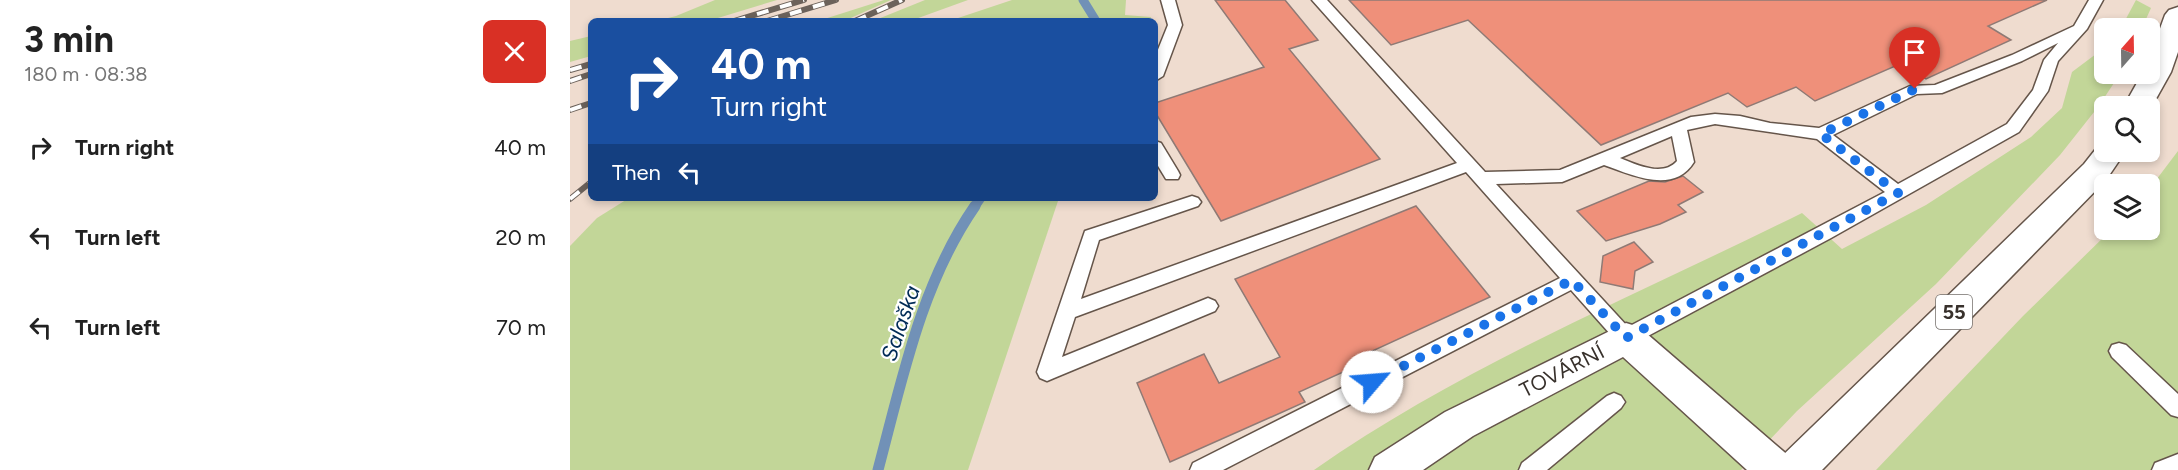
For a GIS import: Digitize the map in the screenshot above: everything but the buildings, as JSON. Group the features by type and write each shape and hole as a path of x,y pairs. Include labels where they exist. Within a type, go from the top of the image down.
{"main road":[{"path":"2144,96 2157,72 2178,15"},
{"name":"55","path":"1795,470 2102,162"},
{"name":"TOVÁRNÍ","path":"1389,470 1459,424 1626,338 1776,470"}],"lane":[{"path":"1158,68 1174,25 1168,0"},
{"path":"1319,0 1626,338 1898,193 2013,128 2040,91 2051,60 2082,26 2096,0"},
{"path":"1821,134 1915,89 1937,90 2017,58 2082,26"},
{"path":"1067,312 1474,171 1563,176 1691,122 1715,119 1821,134 1898,193"},
{"path":"1605,159 1649,172 1670,174 1684,166 1686,162 1678,128"},
{"path":"1158,152 1172,175"},
{"path":"1192,201 1091,236 1047,372 1208,306"},
{"path":"1201,470 1572,280"},
{"path":"2119,351 2178,408"},
{"path":"1530,470 1614,402"},
{"path":"2163,470 2178,464"}],"green space":[{"path":"715,0 777,0 718,18 668,18"},
{"path":"884,0 891,0 851,18 827,18"},
{"path":"925,0 968,0 918,18 880,18"},
{"path":"1012,0 1126,0 1125,15 1151,17 1151,18 958,18"},
{"path":"2136,0 2151,8 2146,18 2126,18"},
{"path":"588,37 588,57 570,62 570,41"},
{"path":"2094,56 2094,84 2113,84 2105,96 2094,96 2094,112 2060,155 1936,284 1797,411 1741,470 1314,470 1372,432 1492,364 1553,332 1802,213 1842,249 1926,205 2031,137 2062,108 2072,72"},
{"path":"2178,151 2178,470 1876,470 2023,316 2101,240 2160,240 2160,175"},
{"path":"624,201 1058,201 968,470 570,470 570,246 597,218"}],"waterway":[{"name":"Salaška","path":"1083,0 1094,18"},
{"name":"Salaška","path":"974,208 979,201"},
{"name":"Salaška","path":"878,470 905,367 927,300 956,236 975,206"}],"railway":[{"path":"744,18 804,0"},
{"path":"777,18 836,0"},
{"path":"862,18 902,0"},
{"path":"570,70 588,65"},
{"path":"570,81 588,75"},
{"path":"570,110 588,104"},
{"path":"570,199 588,184"}],"route":[{"path":"1372,382 1572,280 1626,338 1825,233 1898,193 1821,134 1915,89"}]}
